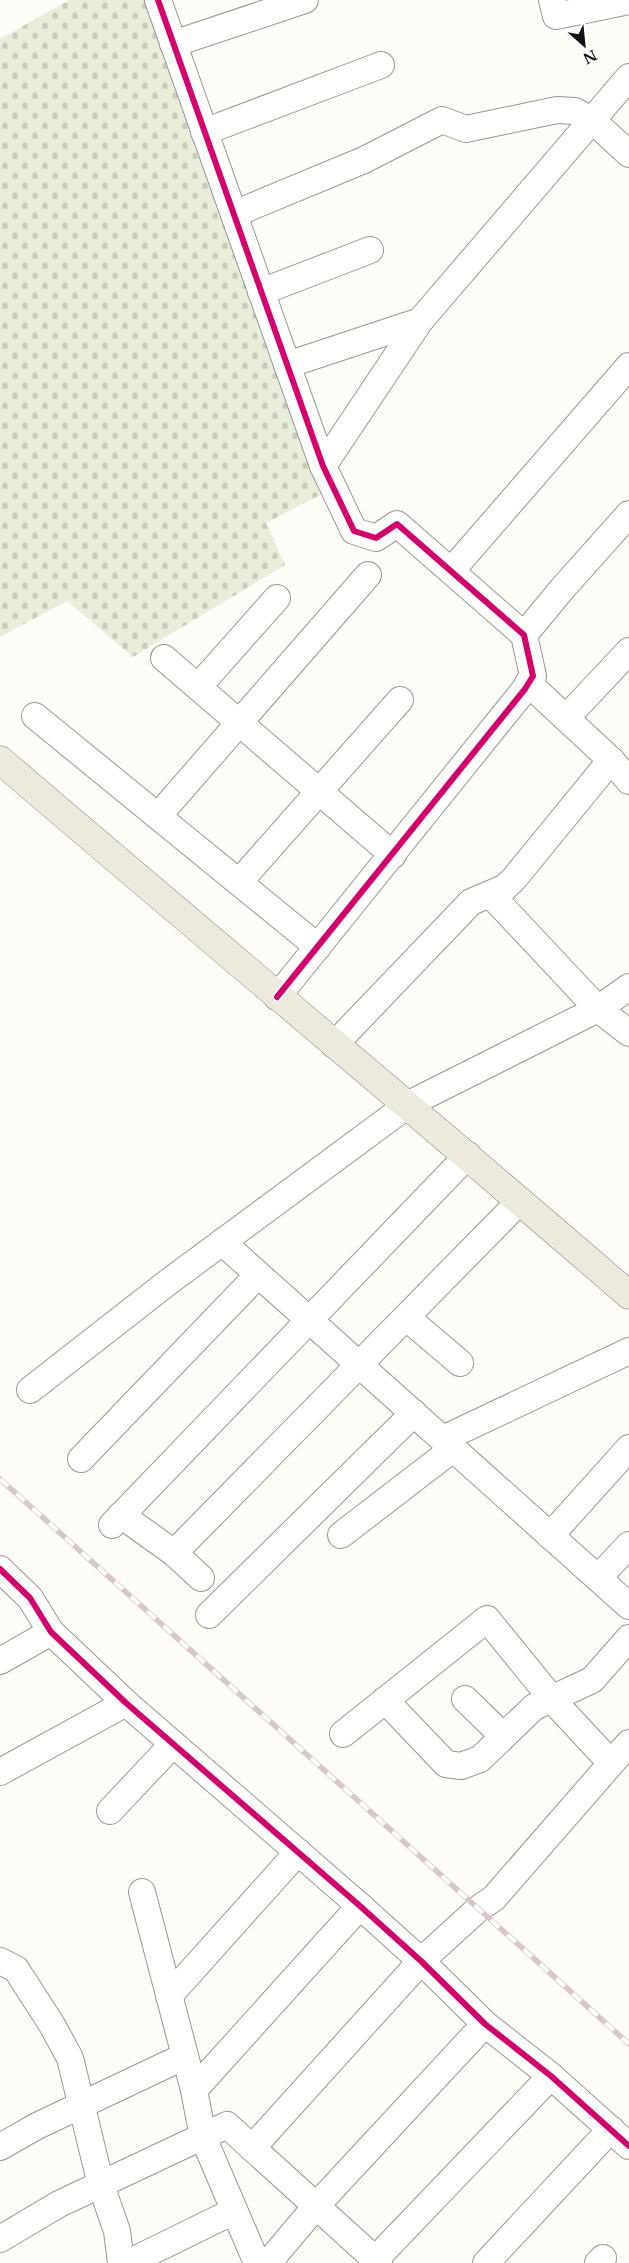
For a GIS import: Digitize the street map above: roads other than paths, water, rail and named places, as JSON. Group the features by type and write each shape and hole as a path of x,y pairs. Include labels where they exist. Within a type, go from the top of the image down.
{"main road":[{"path":"0,760 334,1045 409,1104 629,1295"}],"street":[{"path":"158,0 323,466 354,531 376,538 397,524 452,570 524,635 533,676 393,855 277,997"},
{"path":"174,44 305,0"},
{"path":"552,0 556,16 629,1"},
{"path":"204,132 381,65"},
{"path":"323,466 420,321 629,77"},
{"path":"234,214 364,160 442,120 466,129 557,110 575,110 593,121 629,154"},
{"path":"261,292 370,250"},
{"path":"287,365 420,321"},
{"path":"452,570 629,366"},
{"path":"524,635 629,514"},
{"path":"158,816 368,575"},
{"path":"198,687 277,598"},
{"path":"566,718 629,651"},
{"path":"164,658 393,855"},
{"path":"528,683 611,760 629,780"},
{"path":"239,882 400,700"},
{"path":"34,716 318,946"},
{"path":"334,1045 471,902 483,896 491,895 504,888 513,880 611,760"},
{"path":"491,895 598,1009 629,1033"},
{"path":"30,1390 222,1242 409,1104 598,1009 629,987"},
{"path":"201,1578 174,1553 116,1520 468,1155"},
{"path":"174,1553 520,1201"},
{"path":"222,1242 629,1606"},
{"path":"81,1460 258,1274"},
{"path":"407,1318 460,1363"},
{"path":"341,1535 448,1444 629,1352"},
{"path":"209,1615 414,1413"},
{"path":"550,1536 629,1448"},
{"path":"598,1578 629,1545"},
{"path":"0,1570 30,1598 51,1632 126,1703 360,1906 421,1961 485,2024 551,2076 620,2137 486,2263"},
{"path":"343,1734 487,1619 552,1699 611,1763"},
{"path":"0,1660 51,1632"},
{"path":"385,1700 446,1764 461,1766 480,1759 534,1706 592,1680 629,1638"},
{"path":"464,1699 503,1736"},
{"path":"0,1772 126,1703"},
{"path":"252,2148 421,1961 478,1909 494,1898 629,1743"},
{"path":"110,1811 173,1744"},
{"path":"170,1996 298,1852"},
{"path":"142,1892 194,2090 203,2138 257,2263"},
{"path":"194,2090 360,1906"},
{"path":"0,1961 16,1969 52,2025 70,2058 101,2185 117,2231 121,2263"},
{"path":"268,2263 316,2206 485,2024"},
{"path":"0,2147 185,2056"},
{"path":"0,2238 59,2204 203,2138 227,2125 376,2262 551,2076"},
{"path":"128,2263 234,2211"}],"railway":[{"path":"0,1479 629,2044"}]}
